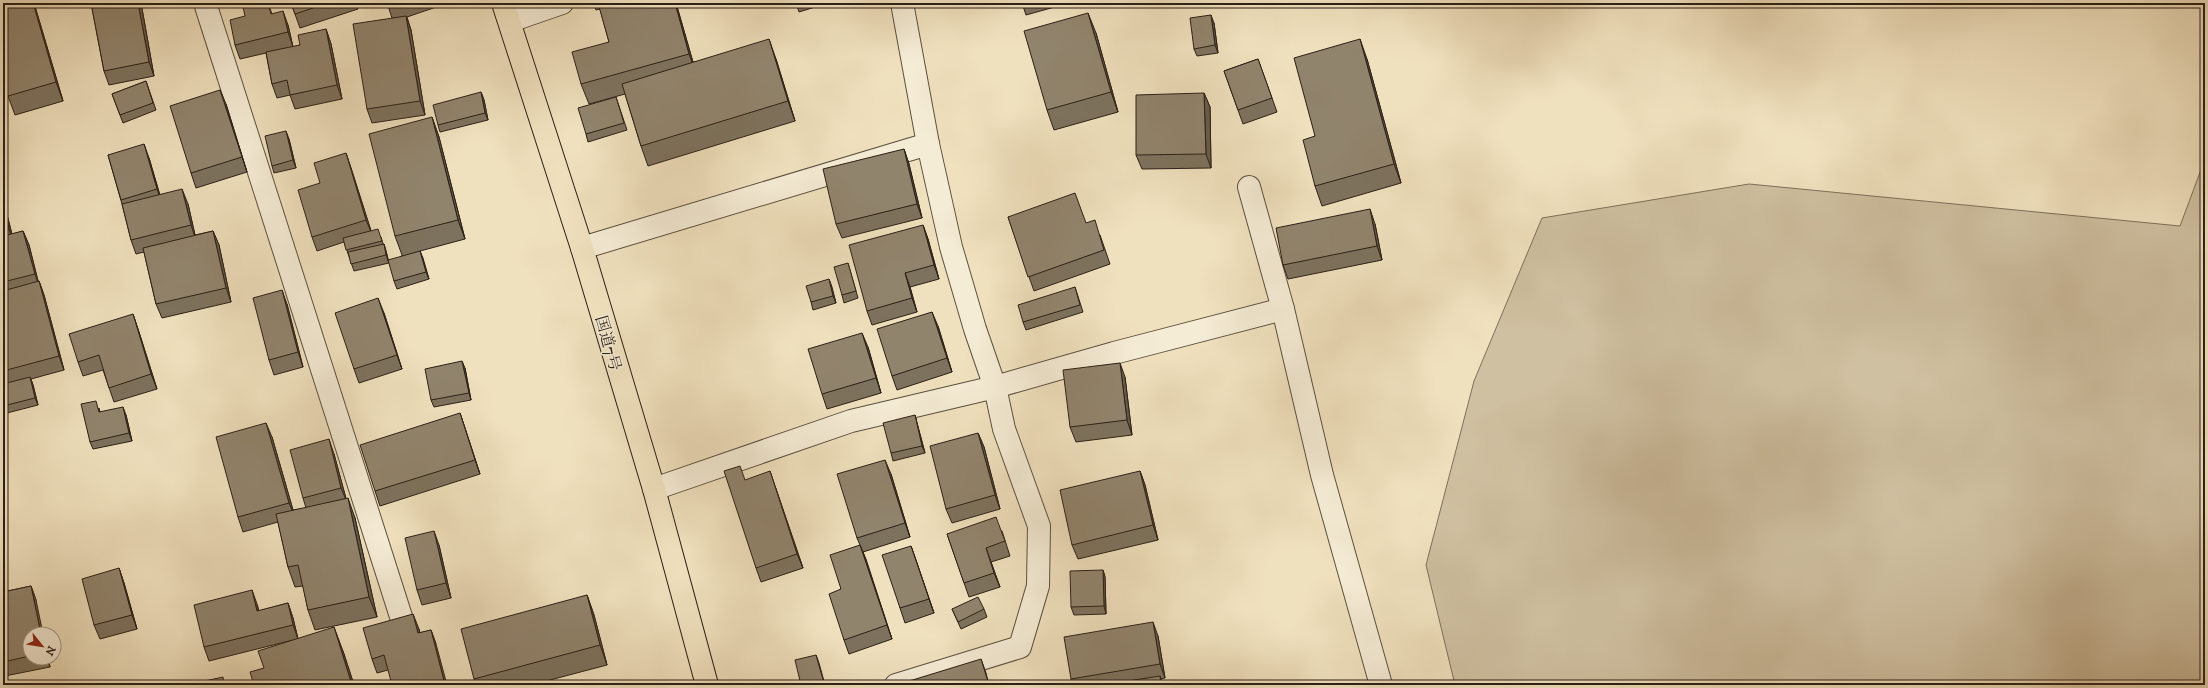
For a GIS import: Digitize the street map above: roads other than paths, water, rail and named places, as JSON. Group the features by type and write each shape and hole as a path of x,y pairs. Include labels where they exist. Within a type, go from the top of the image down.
{"highway":[{"name":"国道7号","path":"506,12 582,248 654,490 708,685"}],"street":[{"path":"206,3 404,626"},
{"path":"506,12 562,3"},
{"path":"896,685 1020,647 1038,586 1039,526 1004,429 994,387 975,330 951,247 928,144 902,3"},
{"path":"582,248 928,144"},
{"path":"1249,187 1283,309 1322,475 1382,685"},
{"path":"654,490 851,421 994,387 1114,353 1283,309"}]}
